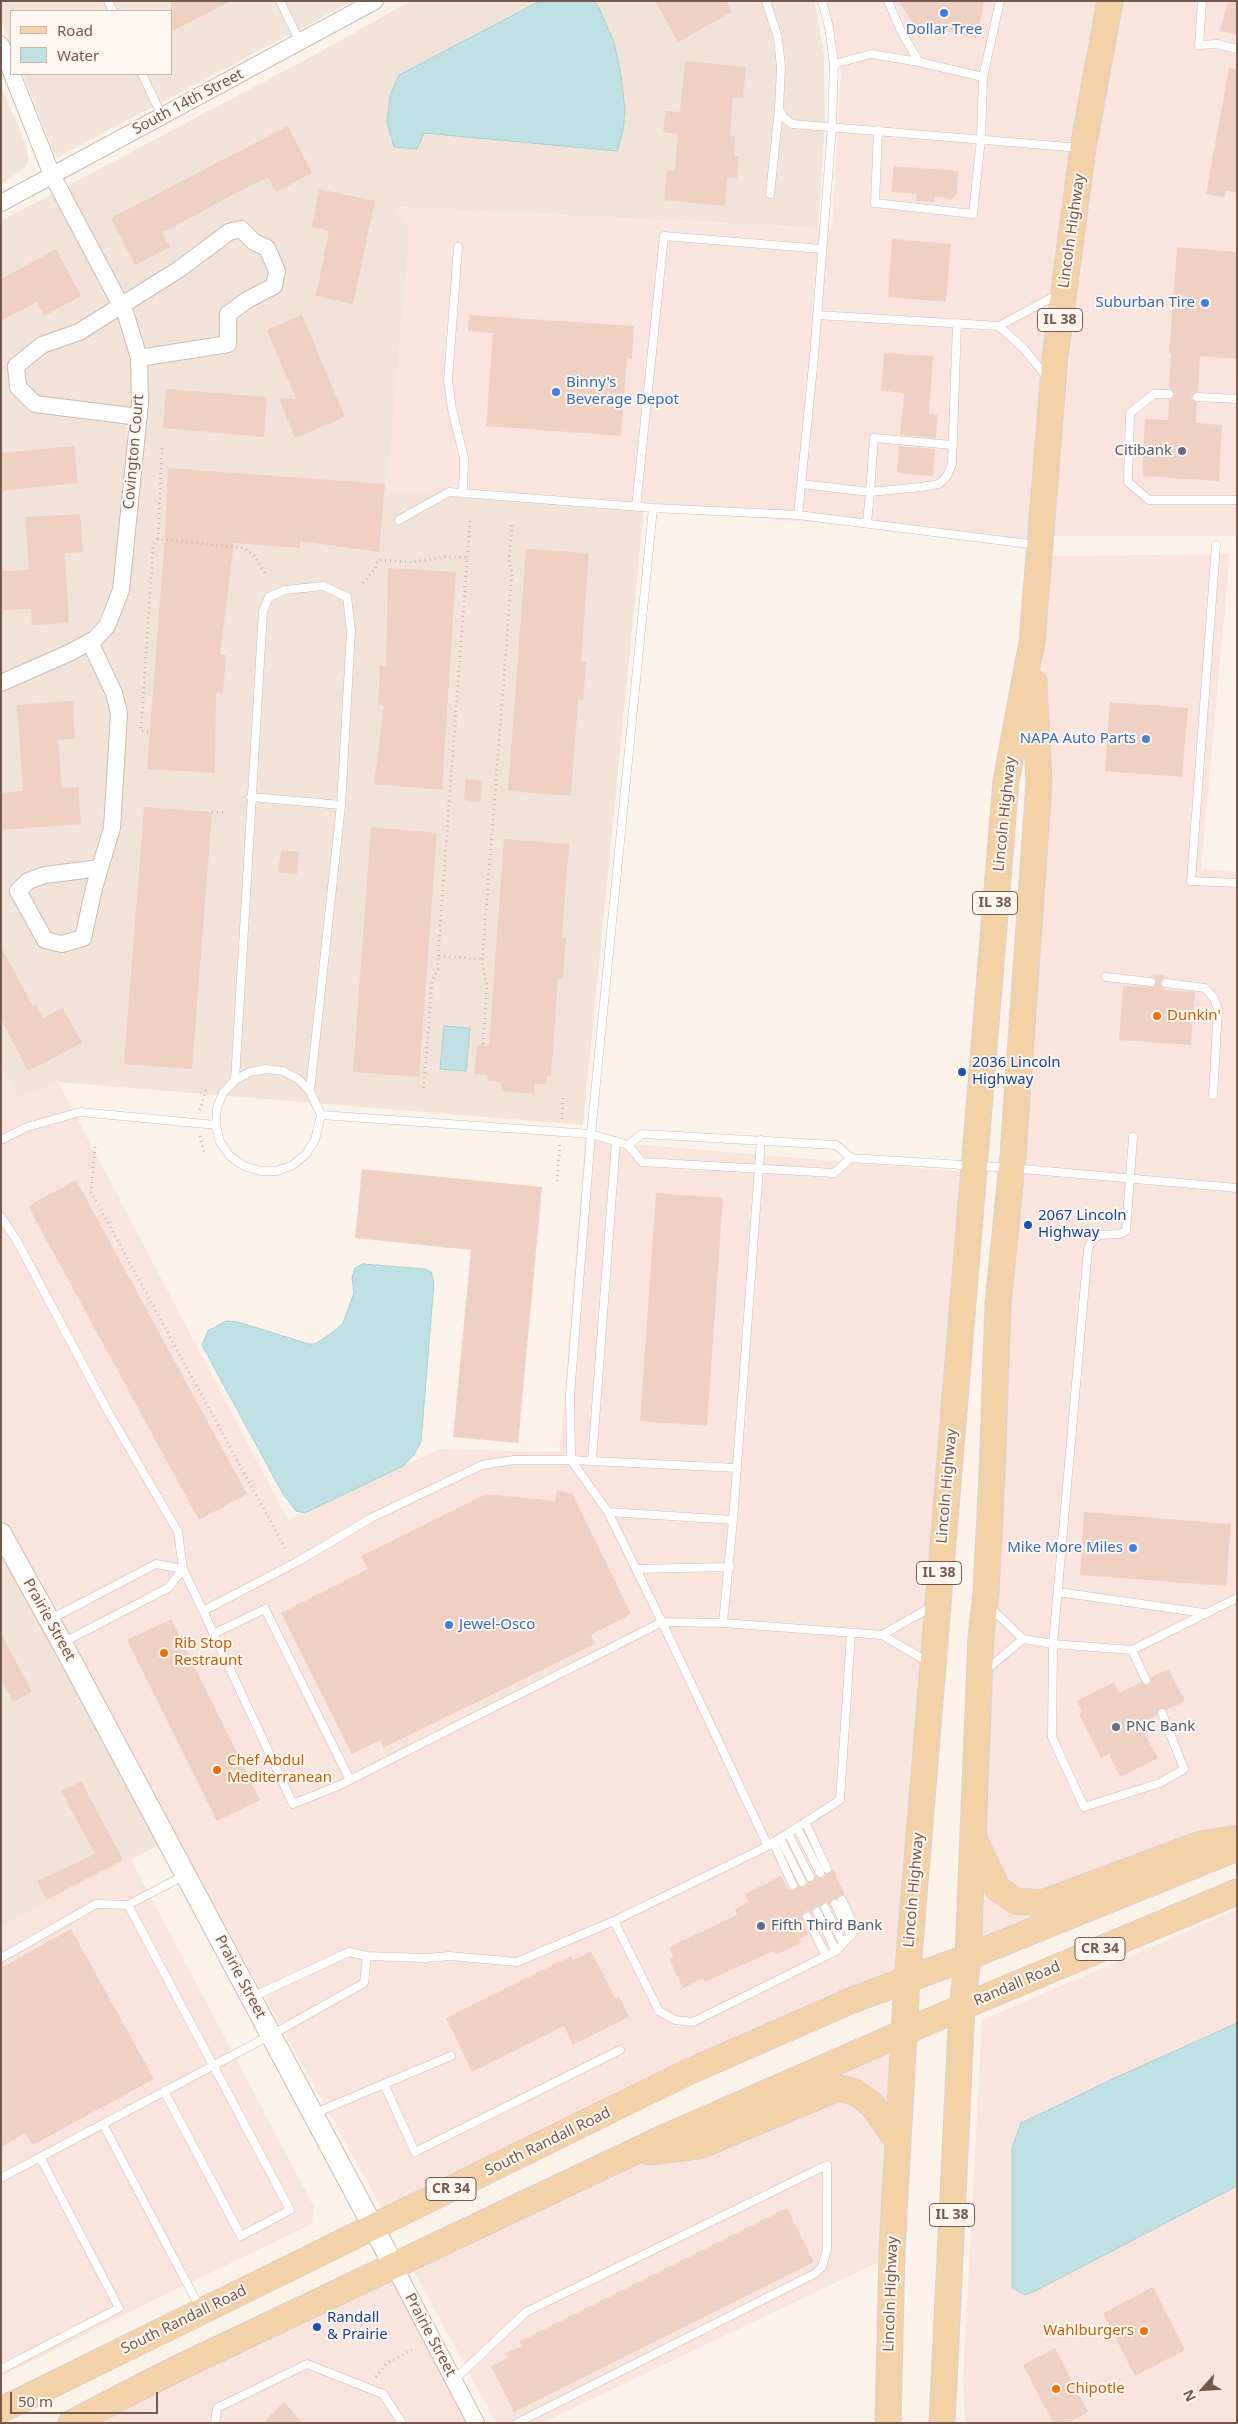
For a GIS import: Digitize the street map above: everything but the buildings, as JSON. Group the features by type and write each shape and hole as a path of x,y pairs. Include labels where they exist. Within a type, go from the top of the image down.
{"main road":[{"name":"Lincoln Highway","path":"888,2423 892,2250 907,1980 1006,781 1032,642 1053,384 1064,292 1083,148 1110,1"},
{"name":"Lincoln Highway","path":"942,2423 962,2007 968,1957 980,1676 992,1475 998,1304 1011,1168 1039,784 1032,642"},
{"path":"973,1837 998,1889 1016,1902 1042,1903 1202,1844 1237,1838"},
{"name":"CR 34","path":"968,1957 1237,1848"},
{"name":"Randall Road","path":"962,2007 1237,1892"},
{"path":"1172,1920 1237,1903"},
{"name":"South Randall Road","path":"1,2410 686,2073 850,2000 968,1957"},
{"name":"CR 34","path":"72,2422 172,2371 627,2155 962,2007"},
{"path":"627,2155 699,2146 838,2088 856,2092 871,2104 898,2141"}],"street":[{"name":"South 14th Street","path":"1,202 375,1"},
{"name":"Covington Court","path":"1,45 10,67"},
{"name":"Covington Court","path":"1,683 90,642 107,626 120,590 139,417 139,358 121,306 52,175 13,75"},
{"path":"139,358 228,344 228,314 247,300 274,286 277,271 267,248 254,242 241,229 229,232 178,270 121,306 79,332 42,346 16,366 18,386 35,404 139,417"},
{"path":"90,642 114,693 119,713 112,828 83,938 62,944 45,940 18,891 28,881 46,875 100,868"},
{"name":"Prairie Street","path":"1,1533 62,1642 314,2114 476,2423"}],"lane":[{"path":"280,1 300,42"},
{"path":"766,1 778,38 781,67 779,110 770,194"},
{"path":"798,515 817,315 832,126 834,64 829,27 822,1"},
{"path":"888,1 901,31 919,62"},
{"path":"878,130 875,203 973,214 981,139 983,78 1000,1"},
{"path":"1202,1 1199,45 1217,44 1237,49"},
{"path":"834,64 871,54 919,62 983,78"},
{"path":"142,75 162,116"},
{"path":"779,110 784,118 792,124 1083,148"},
{"path":"636,507 664,236 822,249"},
{"path":"458,247 448,380 452,410 464,458 464,494"},
{"path":"817,315 1000,326 1064,292"},
{"path":"801,484 870,492 939,484 947,476 952,464 958,323"},
{"path":"1000,326 1024,349 1053,384"},
{"path":"1169,394 1154,394 1130,413 1128,482 1149,500 1237,500"},
{"path":"1197,396 1237,400"},
{"path":"867,523 874,438 952,444"},
{"path":"399,520 449,492 636,507 798,515 1040,545"},
{"path":"653,508 592,1134 570,1395 571,1460 608,1512 774,1842 793,1886"},
{"path":"1216,545 1191,881 1237,883"},
{"path":"235,1080 263,611 269,597 284,590 323,586 347,597 351,631 341,805 310,1091"},
{"path":"251,797 341,805"},
{"path":"1106,977 1151,982"},
{"path":"1166,983 1205,988 1214,998 1218,1009 1213,1095"},
{"path":"266,1069 283,1071 298,1079 310,1091 321,1115 315,1140 306,1154 293,1165 277,1171 260,1171 244,1166 230,1156 220,1142 216,1125 217,1108 224,1093 235,1080 250,1072 266,1069"},
{"path":"1,1140 27,1127 80,1112 216,1125"},
{"path":"321,1115 592,1134 628,1145 642,1162 834,1174 852,1158"},
{"path":"628,1145 642,1134 836,1145 852,1158 1011,1168 1237,1188"},
{"path":"1133,1137 1126,1231 1120,1234 1099,1235 1092,1240 1088,1249 1054,1644 1052,1738 1084,1807 1160,1783 1184,1769 1162,1713"},
{"path":"723,1623 730,1567 761,1140"},
{"path":"592,1461 616,1141"},
{"path":"1,1216 17,1241 106,1408 178,1532 183,1569 293,1804 350,1780 662,1622 723,1623 882,1635 932,1664"},
{"path":"202,1611 297,1562 371,1518 482,1466 514,1460 571,1460 737,1468"},
{"path":"608,1512 733,1520"},
{"path":"49,1620 156,1564 183,1569"},
{"path":"636,1569 730,1567"},
{"path":"62,1642 168,1588 183,1569"},
{"path":"1058,1592 1204,1613"},
{"path":"985,1602 1023,1639 1054,1644 1132,1650 1237,1598"},
{"path":"882,1635 937,1604"},
{"path":"213,1634 265,1609 350,1780"},
{"path":"251,1998 349,1952 368,1956 425,1958 450,1956 516,1962 614,1921 774,1842 840,1800 851,1633"},
{"path":"980,1676 1023,1639"},
{"path":"1132,1650 1146,1680"},
{"path":"797,1827 824,1871 805,1822"},
{"path":"788,1833 810,1878"},
{"path":"774,1842 802,1882"},
{"path":"1,1958 96,1904 128,1905 185,1875"},
{"path":"614,1921 659,2010 676,2020 693,2022 836,1951 853,1933 838,1902"},
{"path":"128,1905 290,2210 241,2236 164,2091"},
{"path":"825,1908 843,1943"},
{"path":"817,1912 836,1951"},
{"path":"808,1917 826,1956"},
{"path":"1,2178 271,2035 364,1983 368,1956"},
{"path":"384,2084 416,2152 620,2050"},
{"path":"314,2114 451,2056"},
{"path":"103,2124 202,2311"},
{"path":"1,2369 119,2308 40,2157"},
{"path":"454,2380 526,2312 827,2164 827,2249 822,2267 814,2274 517,2423"},
{"path":"215,2423 217,2408 306,2364 383,2394 402,2423"}],"path":[{"path":"148,732 141,731 151,565 153,545 158,539 162,448"},
{"path":"424,1088 432,982 438,969 470,520"},
{"path":"483,1044 487,985 483,976 482,959 512,572 508,562 512,523"},
{"path":"158,539 244,548 256,557 265,574"},
{"path":"363,583 376,568 378,560 412,562 445,557 468,557"},
{"path":"212,812 227,813"},
{"path":"438,956 482,959"},
{"path":"95,1147 91,1192 285,1548"},
{"path":"376,2377 387,2363 412,2350"}],"shaded area":[{"path":"1,1 353,1 56,158 23,75 172,75 172,10 10,10 10,42 1,20"},
{"path":"411,1 814,1 824,53 825,122 818,228 397,207 410,232 387,490 644,509 583,1125 58,1082 19,1099 1,1066 1,221 318,53"},
{"path":"828,1 1101,1 1033,539 387,490 410,232 397,207 832,229 841,71"},
{"path":"1118,1 1237,1 1237,536 1052,536 1091,152"},
{"path":"1,87 25,142 29,160 25,168 1,184"},
{"path":"1230,554 1201,869 1237,872 1237,1839 977,1941 989,1648 1049,556"},
{"path":"1,1066 19,1099 58,1082 288,1520 440,1449 560,1452 585,1140 965,1172 939,1490 895,1973 384,2212 1,1521"},
{"path":"1,1552 161,1844 1,1927"},
{"path":"131,1859 314,2207 312,2224 164,2295 1,2377 1,1927"},
{"path":"1237,1910 1237,2423 965,2423 963,2379 982,2020"},
{"path":"899,2041 887,2258 542,2423 496,2423 409,2262"},
{"path":"393,2270 469,2423 82,2423"}],"water":[{"path":"540,1 594,1 599,8 614,42 621,75 625,110 623,131 617,151 424,133 417,149 394,147 387,122 390,96 399,75"},
{"path":"444,1026 470,1028 466,1071 440,1069"},
{"path":"363,1264 425,1269 431,1272 434,1282 421,1442 414,1455 403,1466 305,1513 296,1511 283,1494 202,1345 208,1331 226,1321 238,1322 309,1344 315,1344 343,1323 354,1293 352,1277 355,1268"},
{"path":"1237,2023 1237,2186 1037,2290 1025,2295 1012,2288 1012,2148 1021,2123"}],"place":[{"name":"Dollar Tree","path":"944,13"},
{"name":"Suburban Tire","path":"1205,303"},
{"name":"Binny's Beverage Depot","path":"556,392"},
{"name":"Citibank","path":"1182,451"},
{"name":"NAPA Auto Parts","path":"1146,739"},
{"name":"Dunkin'","path":"1157,1016"},
{"name":"2036 Lincoln Highway","path":"962,1072"},
{"name":"2067 Lincoln Highway","path":"1028,1225"},
{"name":"Mike More Miles","path":"1133,1548"},
{"name":"Jewel-Osco","path":"449,1625"},
{"name":"Rib Stop Restraunt","path":"164,1653"},
{"name":"PNC Bank","path":"1116,1727"},
{"name":"Chef Abdul Mediterranean","path":"217,1770"},
{"name":"Fifth Third Bank","path":"761,1926"},
{"name":"Randall & Prairie","path":"317,2327"},
{"name":"Wahlburgers","path":"1144,2331"},
{"name":"Chipotle","path":"1056,2389"}]}
